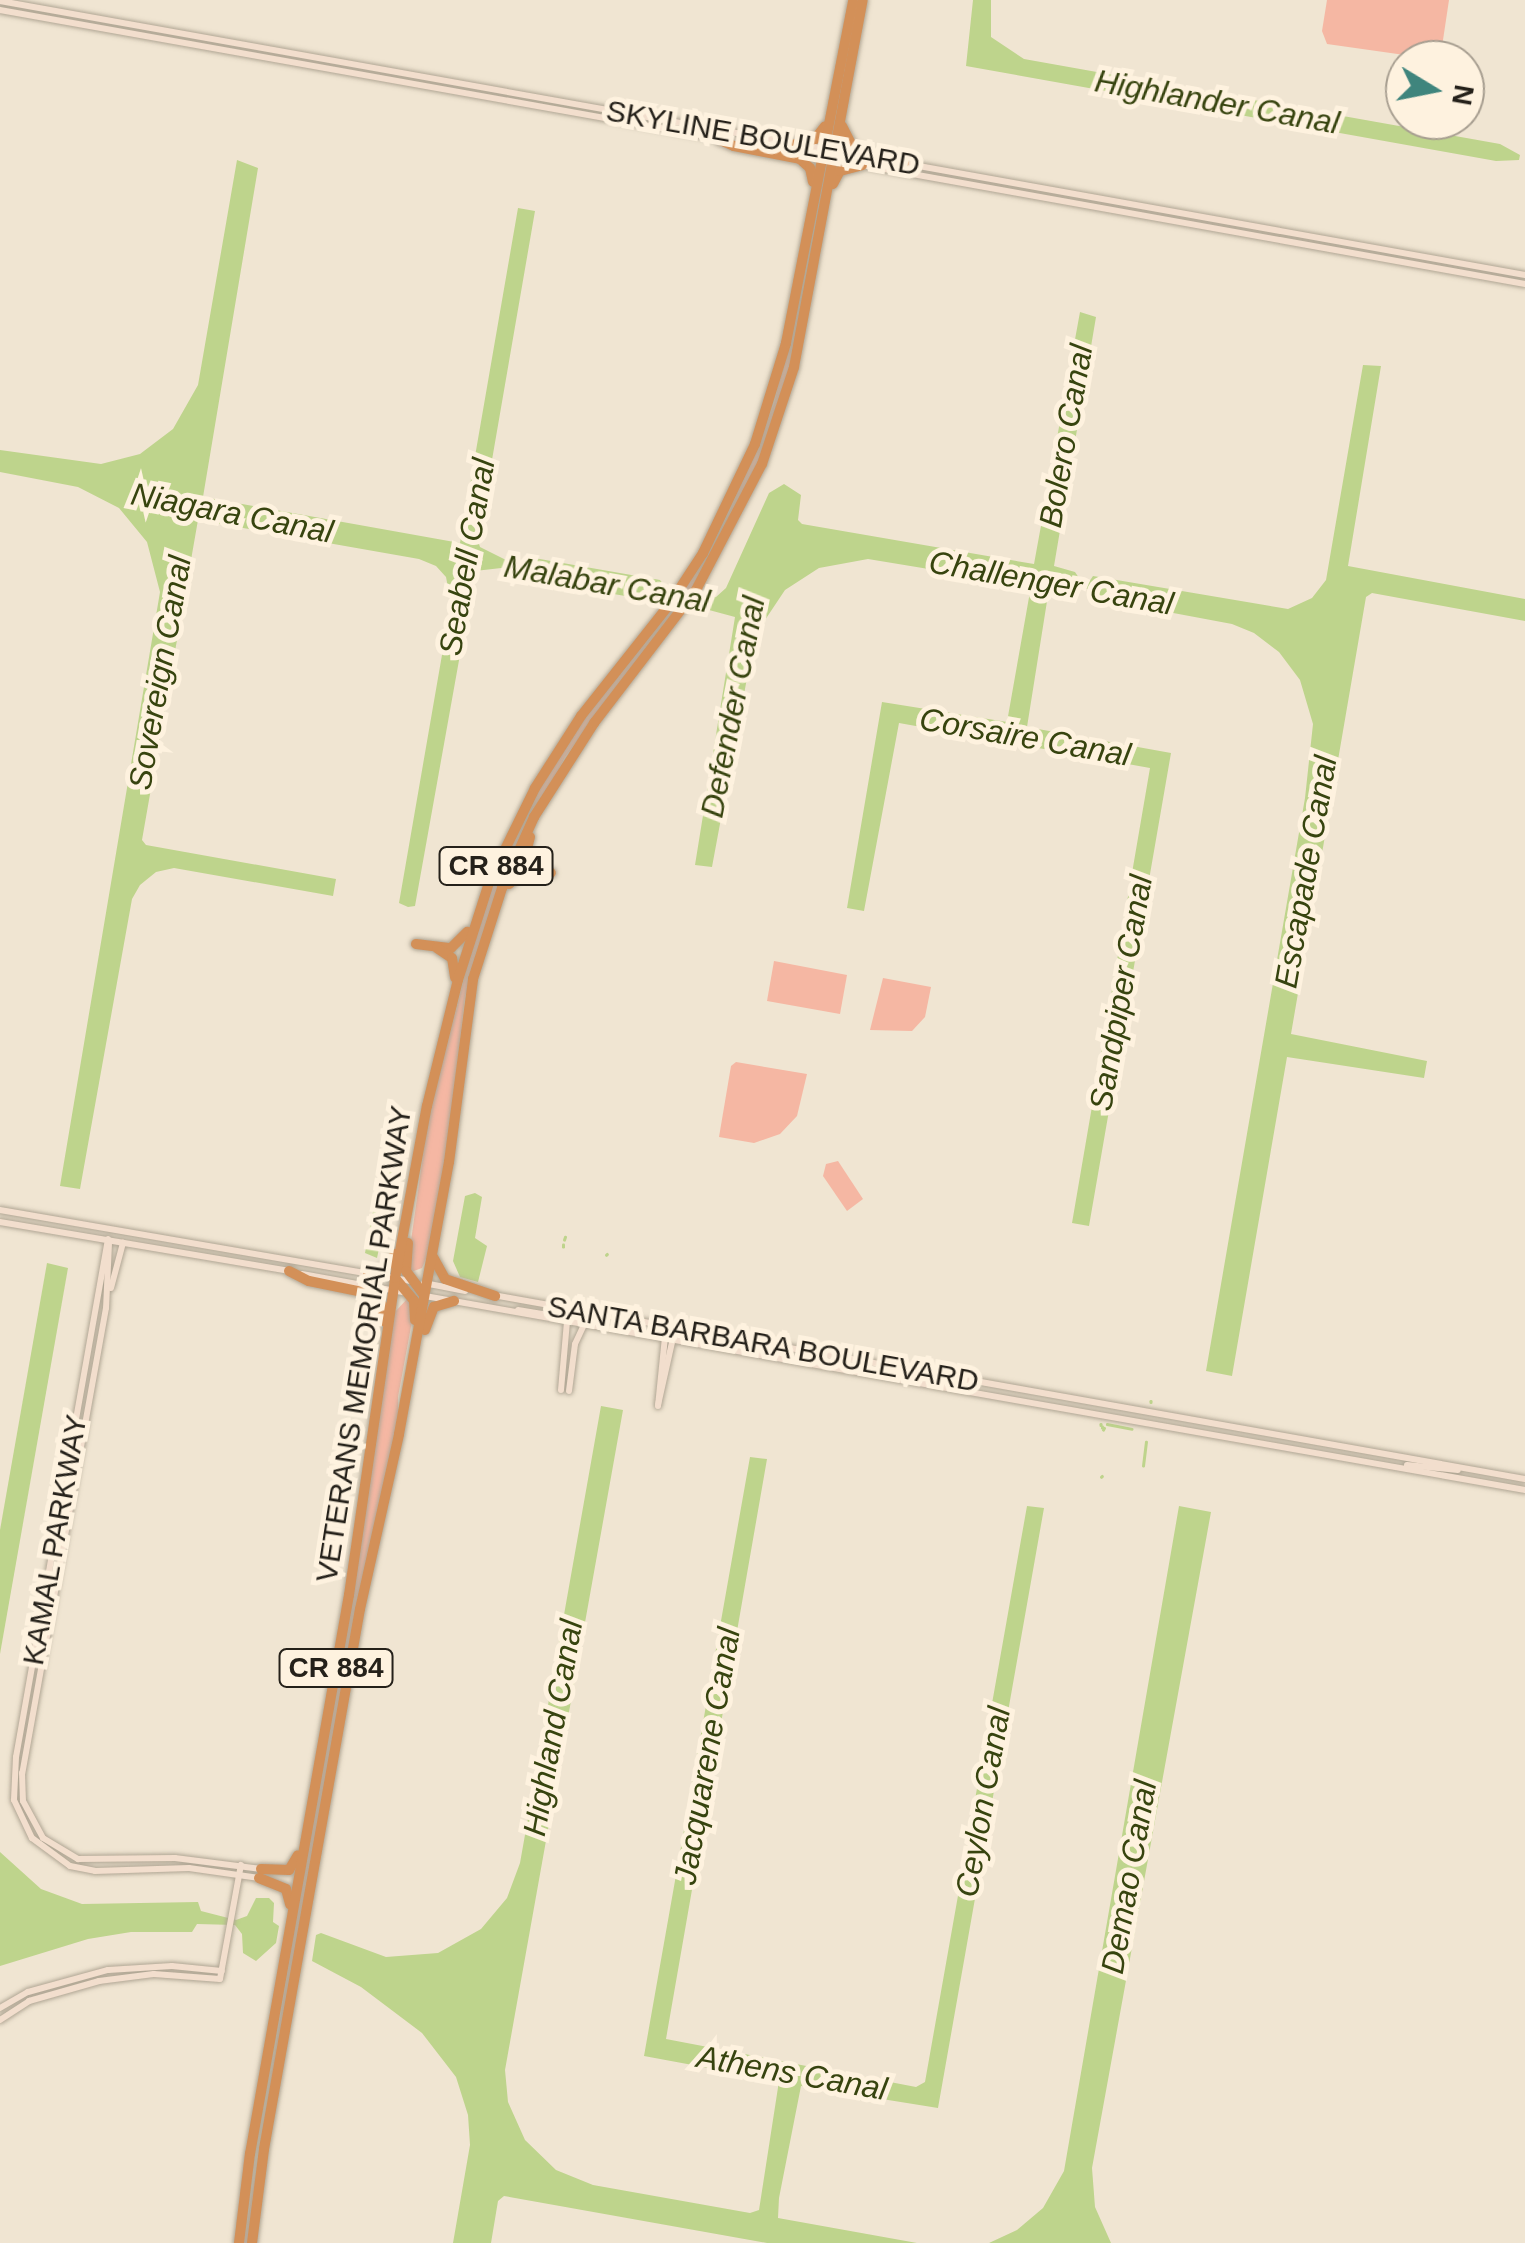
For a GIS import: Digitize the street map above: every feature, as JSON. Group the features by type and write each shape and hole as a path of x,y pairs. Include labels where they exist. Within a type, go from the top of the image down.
{"highway":[{"name":"VETERANS MEMORIAL PARKWAY","path":"252,2243 262,2163 360,1609 402,1422 426,1290 468,1003 484,937 513,860 546,797 594,722 696,590 762,464 786,395 810,292 853,0"},
{"name":"VETERANS MEMORIAL PARKWAY","path":"239,2243 267,2058 351,1580 370,1426 416,1156 465,955 503,850 558,749 669,605 716,528 754,444 781,363 810,218 841,120 864,0"},
{"path":"795,144 811,141 824,130 849,23"},
{"path":"841,120 845,138 853,148 904,163"},
{"path":"718,139 734,146 804,160 814,179 810,218"},
{"path":"810,292 835,176 846,168 862,165"},
{"path":"468,1003 510,882 524,870 548,872 531,862 526,847 594,722"},
{"path":"416,944 456,946 465,938 492,863 503,850"},
{"path":"422,1131 420,1115 455,976 452,958 437,948"},
{"path":"368,1274 385,1269 394,1258 410,1169 416,1156"},
{"path":"402,1422 400,1398 416,1311 405,1262 417,1194 414,1169"},
{"path":"432,1254 445,1279 495,1296"},
{"path":"289,1271 308,1280 370,1293 382,1305 370,1426"},
{"path":"394,1284 426,1290"},
{"path":"402,1422 411,1406 429,1313 441,1303 454,1301"},
{"path":"260,1874 284,1872 294,1866 320,1762"},
{"path":"260,1874 282,1886 290,1898 267,2058"}],"street":[{"name":"SKYLINE BOULEVARD","path":"0,1 93,22 718,139 904,163 1525,275"},
{"name":"SKYLINE BOULEVARD","path":"0,10 93,22 795,144 862,165 1525,284"},
{"path":"0,1210 368,1274 394,1284"},
{"path":"0,1222 289,1271 394,1284"},
{"name":"KAMAL PARKWAY","path":"109,1228 106,1308 22,1773 23,1801 42,1838 78,1859 175,1858 241,1865 260,1874"},
{"name":"KAMAL PARKWAY","path":"108,1239 16,1756 14,1800 32,1838 70,1866 95,1871 190,1868 260,1874"},
{"path":"106,1308 118,1250 124,1242"},
{"name":"SANTA BARBARA BOULEVARD","path":"426,1290 495,1296 1525,1480"},
{"name":"SANTA BARBARA BOULEVARD","path":"426,1290 454,1301 567,1322 1525,1490"},
{"path":"511,1311 572,1319 582,1312"},
{"path":"567,1322 565,1390 584,1325"},
{"path":"666,1327 658,1406 675,1329"},
{"path":"1381,1464 1450,1472 1460,1468"},
{"path":"221,1975 241,1865"},
{"path":"0,2008 28,1992 108,1970 172,1966 221,1975"},
{"path":"0,2020 29,2001 99,1981 154,1974 221,1975"}],"shaded area":[{"path":"1327,0 1449,0 1443,40 1385,40 1385,52 1327,44 1322,31"},
{"path":"805,269 806,290 789,370 758,464 695,583 565,757 501,880 465,997 449,1134 428,1254 422,1268 411,1272 409,1255 428,1120 471,951 499,870 541,785 573,735 706,556 728,515 774,404"},
{"path":"774,961 847,975 840,1014 767,1001"},
{"path":"883,978 931,987 925,1017 912,1031 870,1030"},
{"path":"736,1062 807,1074 797,1116 780,1134 754,1143 719,1137 731,1066"},
{"path":"838,1161 863,1199 847,1211 823,1176 826,1164"},
{"path":"408,1298 413,1316 398,1397 398,1421 248,2243 244,2243 394,1313"}],"water":[{"name":"Highlander Canal","path":"973,0 991,0 991,37 1024,59 1385,123 1385,140 1478,140 1500,144 1520,155 1519,160 1496,161 966,66"},
{"path":"237,160 258,168 203,497 460,543 518,208 535,211 478,541 480,547 512,563 534,558 660,580 667,589 716,597 726,588 769,493 784,484 801,495 798,520 802,524 1034,564 1080,312 1096,317 1054,566 1075,572 1081,581 1089,582 1093,576 1288,609 1312,598 1326,580 1363,365 1381,366 1348,566 1525,599 1525,621 1372,593 1366,597 1291,1034 1427,1061 1424,1078 1287,1057 1232,1376 1206,1371 1305,798 1313,724 1300,680 1279,652 1254,633 1232,624 1088,597 1088,589 1079,588 1076,595 1054,591 1048,595 1027,727 1171,753 1089,1226 1072,1223 1150,768 899,723 864,911 847,908 882,702 1007,722 1031,586 868,559 819,568 785,590 755,635 712,867 695,865 735,617 709,610 702,602 663,594 654,601 533,580 511,567 475,571 415,906 408,907 399,903 451,603 446,577 436,566 419,559 198,520 142,840 146,845 336,879 333,896 174,868 156,872 140,885 132,899 80,1189 60,1186 160,592 147,542 119,508 78,487 0,472 0,450 101,464 140,454 173,429 198,385"},
{"path":"384,1153 396,1154 398,1159 377,1258 365,1253"},
{"path":"475,1193 482,1197 475,1238 487,1246 478,1282 460,1277 453,1261 465,1196"},
{"path":"47,1263 68,1268 0,1654 0,1530"},
{"path":"601,1406 623,1410 505,2070 508,2102 525,2140 556,2170 593,2185 750,2213 759,2210 779,2081 644,2056 750,1457 767,1459 666,2039 916,2087 925,2082 1027,1506 1044,1508 938,2108 801,2086 779,2198 778,2218 917,2243 767,2243 504,2196 498,2201 491,2243 453,2243 470,2145 468,2115 456,2077 422,2033 361,1987 312,1961 316,1935 321,1933 386,1957 438,1953 481,1929 507,1898 520,1863"},
{"name":"Demao Canal","path":"1179,1506 1211,1512 1092,2168 1095,2207 1111,2243 989,2243 1017,2230 1043,2208 1064,2171"},
{"path":"0,1852 41,1889 82,1904 198,1902 201,1911 236,1920 247,1916 256,1898 269,1898 274,1903 273,1922 279,1926 276,1943 256,1961 243,1953 242,1934 235,1925 197,1924 192,1932 131,1932 88,1939 0,1966"}],"waterway":[{"path":"1107,1424 1132,1429"},
{"path":"1143,1466 1146,1442"}],"water label":[{"name":"Bolero Canal","path":"1066,436"},
{"name":"Niagara Canal","path":"232,513"},
{"name":"Seabell Canal","path":"467,557"},
{"name":"Challenger Canal","path":"1051,583"},
{"name":"Malabar Canal","path":"607,584"},
{"name":"Sovereign Canal","path":"160,673"},
{"name":"Defender Canal","path":"733,707"},
{"name":"Corsaire Canal","path":"1025,737"},
{"name":"Escapade Canal","path":"1306,872"},
{"name":"Sandpiper Canal","path":"1121,993"},
{"name":"Highland Canal","path":"553,1728"},
{"name":"Jacquarene Canal","path":"707,1756"},
{"name":"Ceylon Canal","path":"983,1802"},
{"name":"Athens Canal","path":"792,2073"}]}
